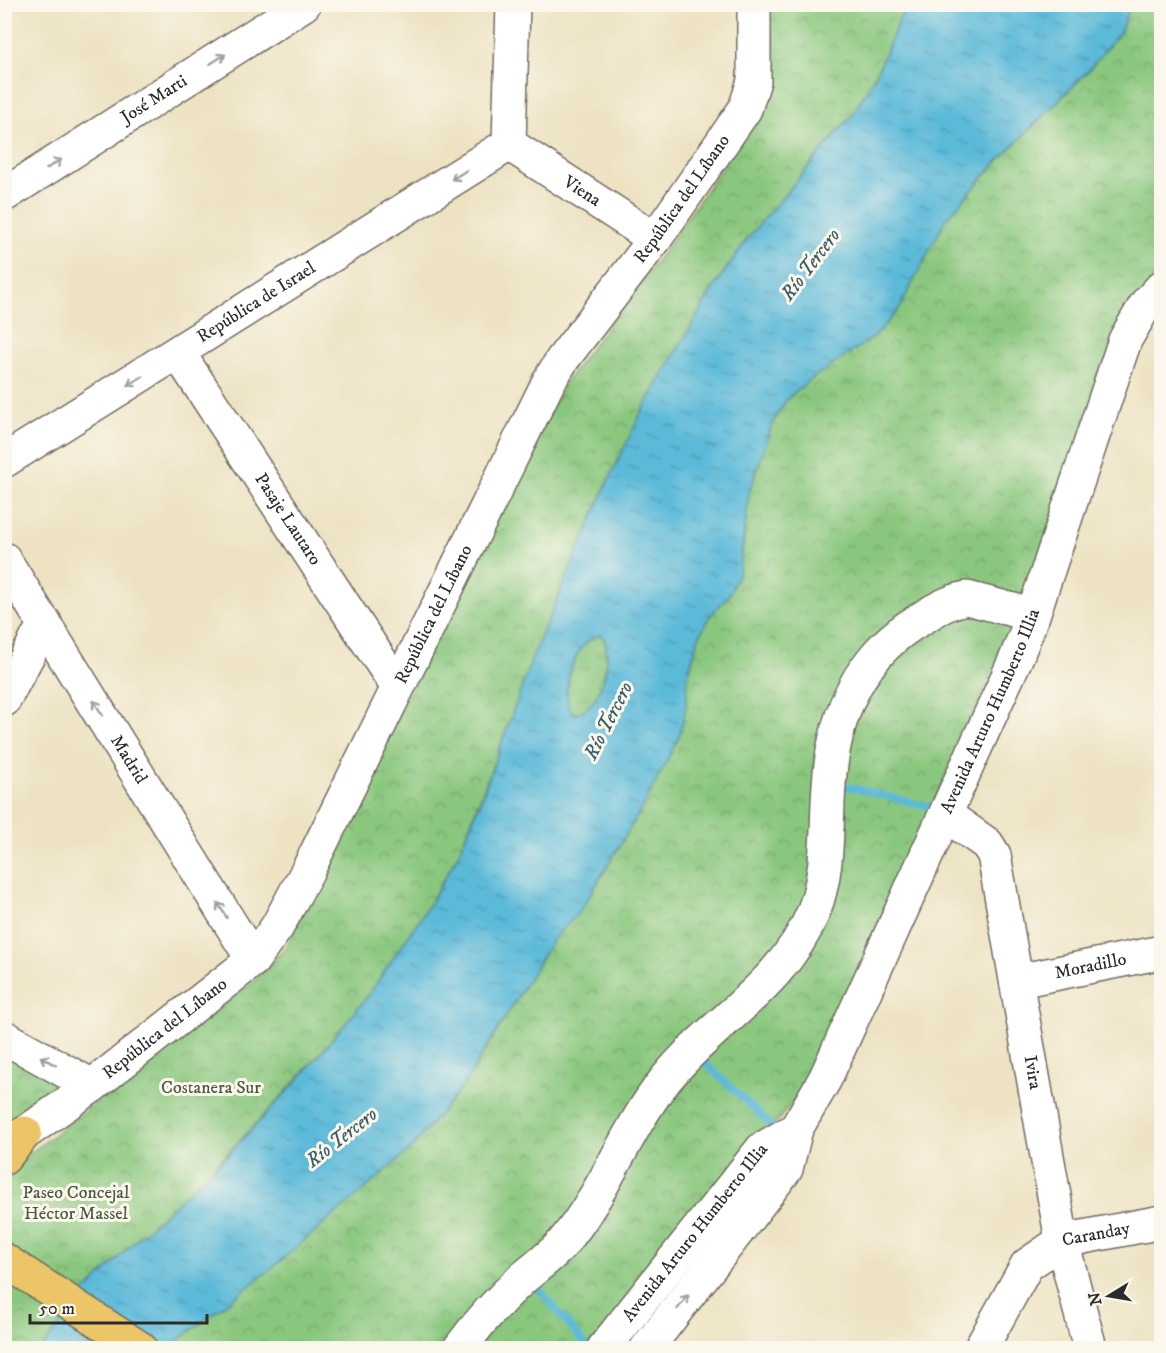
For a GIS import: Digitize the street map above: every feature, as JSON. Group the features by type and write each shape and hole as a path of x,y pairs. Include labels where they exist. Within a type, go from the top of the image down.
{"main road":[{"path":"4,1158 15,1138"},
{"path":"4,1260 140,1348"}],"street":[{"name":"José Marti","path":"4,195 304,4"},
{"path":"509,144 513,4"},
{"name":"República del Líbano","path":"15,1138 92,1086 253,960 278,927 549,381 562,360 655,239 746,109 754,81 754,4"},
{"name":"Viena","path":"509,144 655,239"},
{"name":"República de Israel","path":"4,460 179,354 509,144"},
{"name":"Avenida Arturo Humberto Illia","path":"647,1348 786,1169 796,1129 825,1079 946,815 1034,615 1125,340 1146,304 1161,287"},
{"name":"Pasaje Lautaro","path":"179,354 397,686"},
{"name":"Madrid","path":"4,559 253,960"},
{"path":"460,1348 475,1327 521,1280 562,1244 587,1209 638,1119 666,1078 768,982 786,963 802,939 822,884 830,772 841,724 855,687 878,651 922,618 956,600 967,598 1034,615"},
{"path":"4,700 45,623"},
{"name":"Ivira","path":"946,815 981,839 994,855 1062,1241 1090,1348"},
{"name":"Moradillo","path":"1018,981 1161,952"},
{"path":"4,1037 92,1086"},
{"name":"Avenida Arturo Humberto Illia","path":"604,1348 762,1149 796,1129"},
{"name":"Caranday","path":"981,1348 1027,1265 1062,1241 1161,1222"}],"green space":[{"name":"Costanera Sur","path":"768,5 906,5 877,72 854,113 748,238 714,287 642,411 571,566 458,855 426,910 380,981 300,1076 194,1187 83,1294 5,1247 4,1183 29,1154 254,981 286,947 407,696 563,385 667,247 765,105 768,94"},
{"path":"1131,5 1161,5 1161,269 1156,273 1020,611 807,1085 589,1348 168,1348 267,1272 356,1197 464,1085 553,939 587,900 645,803 686,707 688,675 698,639 709,617 729,595 743,546 749,493 773,422 787,399 899,308 946,219 995,164 1088,71 1120,32"},
{"path":"602,635 606,656 603,681 591,703 574,714 569,706 567,695 571,669 584,646 592,638"},
{"path":"5,1048 59,1083 56,1091 5,1123"},
{"path":"4,1272 69,1314 42,1348 5,1348"}],"water":[{"name":"Río Tercero","path":"906,5 1131,5 1120,32 1088,71 995,164 946,219 899,309 874,337 810,380 787,399 773,422 749,493 739,572 729,595 709,617 698,639 688,675 686,707 679,737 645,803 587,900 576,916 553,939 464,1085 412,1148 267,1272 168,1348 42,1348 83,1294 134,1242 223,1160 299,1079 368,996 432,900 458,855 481,800 534,653 609,479 642,411 714,287 748,238 854,113 877,72","holes":["602,635 606,644 606,668 598,693 592,703 574,714 569,706 567,695 571,669 577,656 592,638"]}],"waterway":[{"path":"845,786 935,808"},
{"path":"702,1060 771,1125"},
{"path":"534,1283 588,1348"}],"park label":[{"name":"Paseo Concejal Héctor Massel","path":"76,1203"}]}
